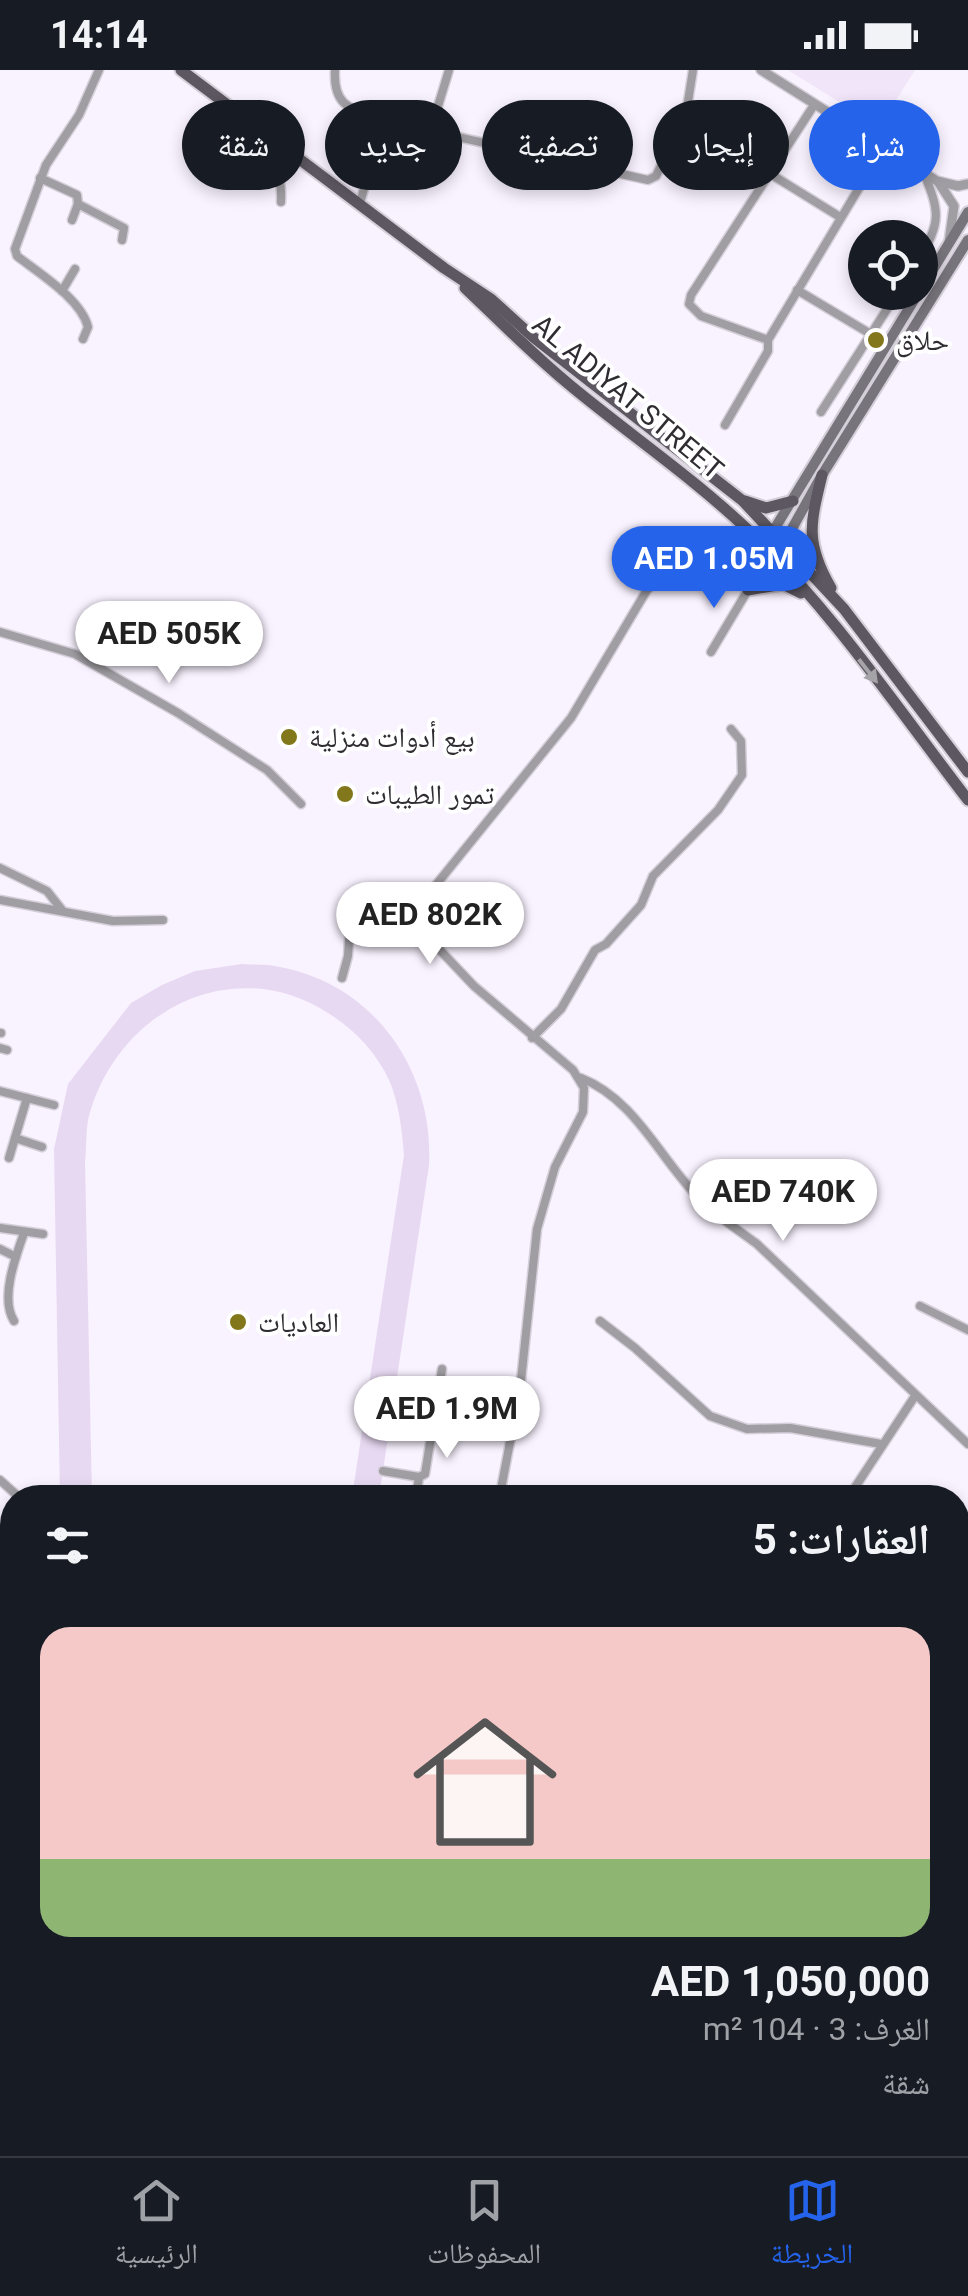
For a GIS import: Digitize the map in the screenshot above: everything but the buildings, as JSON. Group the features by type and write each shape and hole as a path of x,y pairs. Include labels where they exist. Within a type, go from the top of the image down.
{"main road":[{"name":"AL ADIYAT STREET","path":"181,70 221,100"},
{"name":"AL ADIYAT STREET","path":"305,162 491,299 570,366 743,500 844,609 968,772"},
{"path":"938,262 968,212"},
{"path":"775,558 968,240"},
{"name":"AL ADIYAT STREET","path":"444,268 572,387 666,460 764,546 810,598 968,800"},
{"path":"764,546 909,310"},
{"path":"822,475 812,518 811,544 844,609"},
{"path":"743,500 766,508 794,501"},
{"path":"746,528 753,560"},
{"path":"748,590 783,584 810,598"}],"street":[{"path":"83,339 88,327 76,303 15,252 40,178 79,115 100,70"},
{"path":"336,70 341,100"},
{"path":"439,100 448,70"},
{"path":"688,100 693,70"},
{"path":"762,70 809,102"},
{"path":"789,143 809,113"},
{"path":"462,136 648,180 653,178"},
{"path":"40,178 74,192 78,204 72,220"},
{"path":"940,182 968,184"},
{"path":"940,185 954,206 949,243"},
{"path":"789,187 840,217"},
{"path":"281,190 281,202"},
{"path":"360,203 364,190"},
{"path":"758,190 690,304 700,316 768,340"},
{"path":"725,425 768,351 768,340 857,190"},
{"path":"931,190 938,206 938,220"},
{"path":"78,204 122,226 122,240"},
{"path":"62,291 76,269"},
{"path":"797,290 870,333"},
{"path":"822,412 886,310"},
{"path":"748,590 753,560 764,546"},
{"path":"711,652 748,590 775,558"},
{"path":"413,921 416,908 571,718 647,590 666,574 690,565 725,569 753,560"},
{"path":"753,560 761,578"},
{"path":"725,569 748,590"},
{"path":"0,632 75,654 267,770 302,804"},
{"path":"532,1038 561,1009 594,950 606,944 641,904 653,876 712,819 741,777 742,741 732,728"},
{"path":"0,868 47,891 62,910"},
{"path":"0,900 113,921 163,920"},
{"path":"342,978 350,924 366,920 392,924 413,921"},
{"path":"413,921 474,986 532,1038 580,1078 612,1094 693,1192 720,1218 757,1244 968,1444"},
{"path":"502,1484 520,1390 537,1228 555,1167 583,1112 584,1088 580,1078"},
{"path":"0,1091 54,1105"},
{"path":"9,1158 27,1098"},
{"path":"15,1138 42,1146"},
{"path":"0,1228 43,1234"},
{"path":"14,1321 4,1306 24,1233"},
{"path":"0,1249 16,1257"},
{"path":"920,1306 968,1330"},
{"path":"600,1321 636,1348 710,1416 747,1428 790,1428 881,1444"},
{"path":"383,1472 419,1478 426,1474 442,1368"},
{"path":"856,1485 914,1396"},
{"path":"434,1424 512,1437"},
{"path":"418,1485 419,1478"}],"shaded area":[{"path":"788,70 915,70 896,100 836,100"},
{"path":"242,964 266,965 314,977 344,992 392,1038 421,1097 428,1130 429,1165 381,1485 354,1485 404,1155 398,1107 378,1060 347,1026 292,996 256,988 220,990 186,1001 155,1018 128,1043 107,1073 91,1109 85,1162 92,1485 60,1485 54,1149 68,1084 131,1003 195,971"}],"place":[{"name":"حلاق","path":"876,340"},
{"name":"بيع أدوات منزلية","path":"289,737"},
{"name":"تمور الطيبات","path":"345,794"},
{"name":"العاديات","path":"238,1322"}]}
